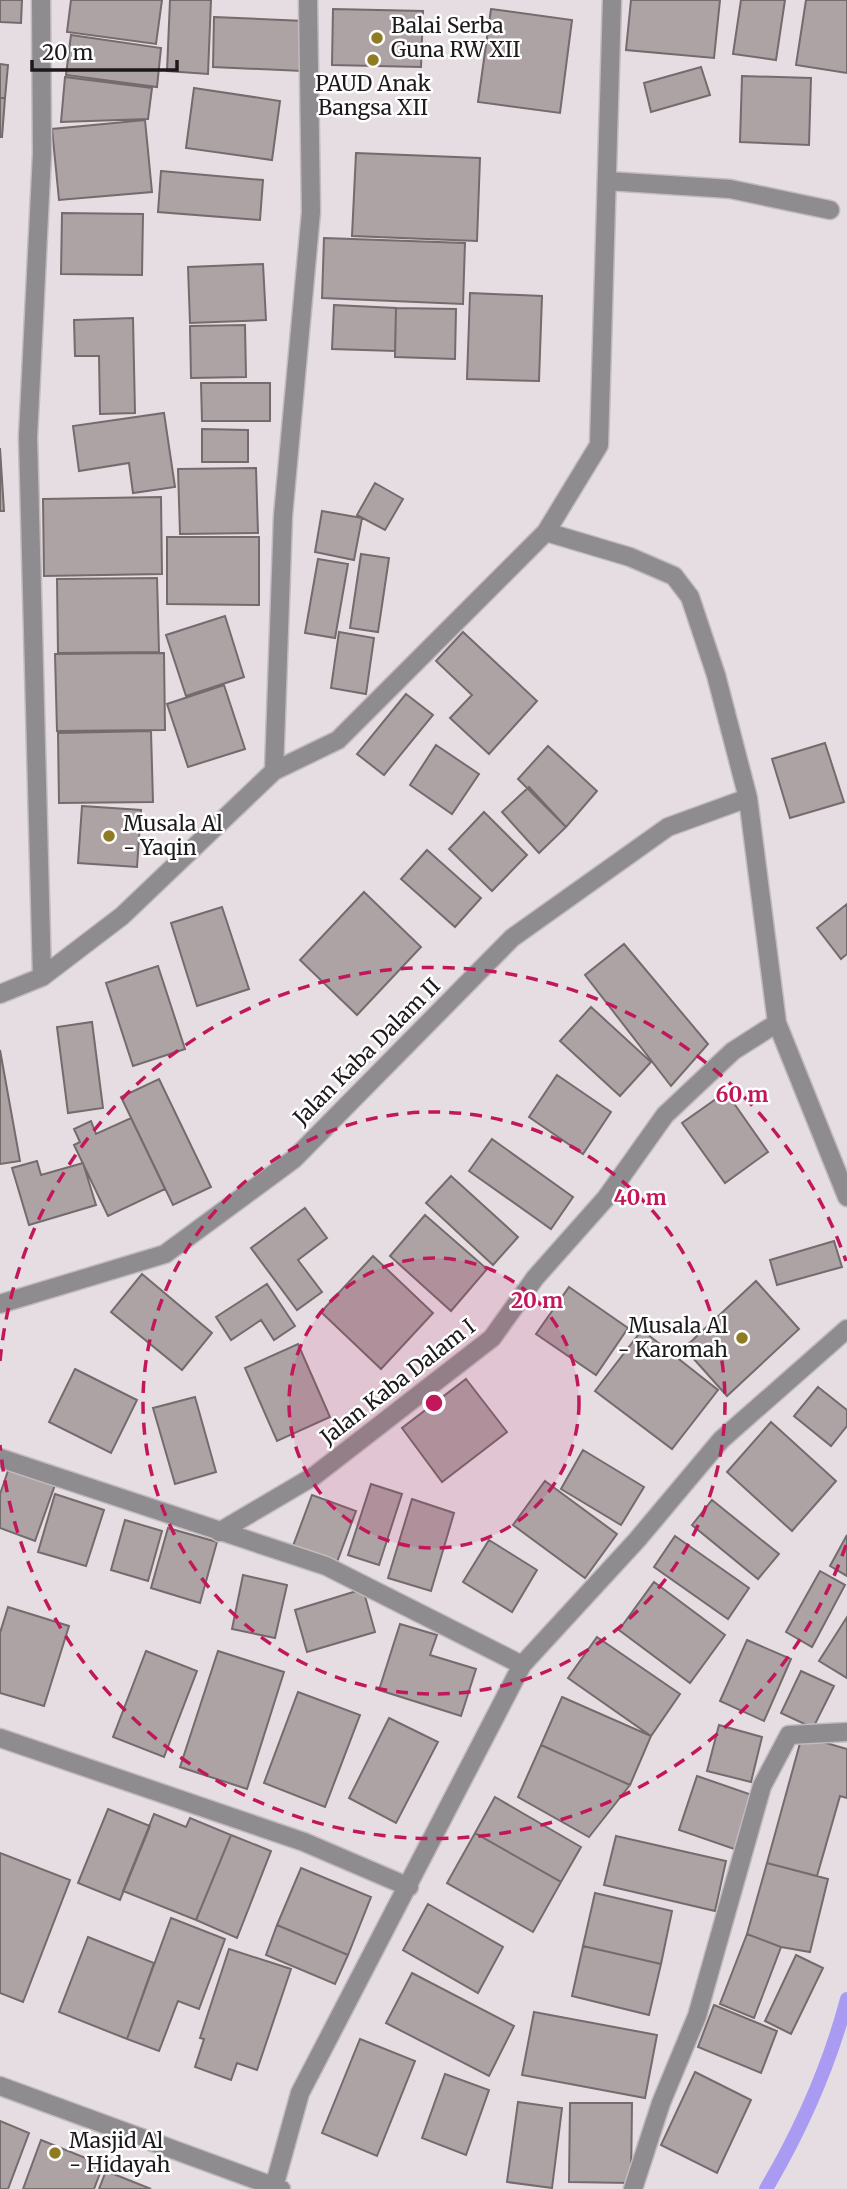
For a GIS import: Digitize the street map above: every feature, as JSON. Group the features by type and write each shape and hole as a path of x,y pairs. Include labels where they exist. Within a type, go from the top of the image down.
{"street":[{"path":"41,0 42,154 28,437 42,977"},
{"path":"274,771 283,516 311,212 308,0"},
{"path":"0,994 42,977 122,916 274,771 338,740 545,532 599,445 612,0"},
{"path":"608,181 730,189 830,210"},
{"path":"545,532 630,557 674,576 690,597 716,675 748,798 777,1023 847,1197"},
{"name":"Jalan Kaba Dalam II","path":"0,1304 165,1254 294,1159 512,938 668,827 748,798"},
{"name":"Jalan Kaba Dalam I","path":"219,1532 314,1476 492,1338 535,1278 606,1198 665,1115 733,1051 777,1023"},
{"path":"0,2086 277,2188 300,2093 522,1665 637,1540 721,1440 847,1329"},
{"path":"0,1458 326,1566 522,1665"},
{"path":"633,2189 661,2103 697,2016 762,1786 789,1735 847,1732"},
{"path":"0,1738 304,1842 409,1887"}],"building":[{"path":"0,0 22,0 21,23 0,22"},
{"path":"71,0 162,0 156,44 67,32"},
{"path":"170,0 211,0 208,74 167,71"},
{"path":"631,0 720,0 714,58 626,50"},
{"path":"741,0 785,0 776,60 733,54"},
{"path":"806,0 847,0 847,73 796,65"},
{"name":"Balai Serba Guna RW XII","path":"333,9 423,11 421,67 332,65"},
{"path":"491,9 572,20 560,113 478,102"},
{"path":"214,17 304,21 302,71 213,67"},
{"path":"71,35 161,48 157,87 66,75"},
{"path":"0,64 8,65 5,98 0,98"},
{"path":"701,67 710,95 651,112 644,83"},
{"path":"742,76 811,78 809,145 740,142"},
{"path":"65,77 152,88 148,119 61,122"},
{"path":"194,88 280,101 272,160 186,148"},
{"path":"0,98 5,98 2,137 0,137"},
{"path":"145,120 152,192 59,200 52,129"},
{"path":"356,153 480,158 477,241 352,236"},
{"path":"161,171 263,180 260,220 158,212"},
{"path":"62,213 143,214 142,275 61,274"},
{"path":"324,238 465,243 463,304 322,298"},
{"path":"263,264 266,320 190,323 188,267"},
{"path":"470,293 542,296 539,381 467,379"},
{"path":"334,305 396,308 395,351 332,349"},
{"path":"396,308 456,309 455,359 395,357"},
{"path":"133,318 135,413 100,414 99,356 75,356 74,320"},
{"path":"245,325 246,377 191,378 190,326"},
{"path":"201,383 270,383 270,421 202,421"},
{"path":"164,413 175,487 133,493 129,463 79,471 73,426"},
{"path":"202,429 248,430 248,462 202,462"},
{"path":"0,448 4,511 0,511"},
{"path":"256,468 258,533 180,534 178,469"},
{"path":"375,483 403,499 385,530 357,515"},
{"path":"161,497 162,574 44,576 43,499"},
{"path":"322,511 362,518 354,560 315,552"},
{"path":"167,537 259,537 259,605 167,604"},
{"path":"361,554 389,558 378,632 350,628"},
{"path":"318,559 348,564 335,638 305,633"},
{"path":"157,578 159,652 58,653 57,579"},
{"path":"225,616 244,677 186,696 166,635"},
{"path":"339,632 374,638 366,694 331,688"},
{"path":"463,632 537,701 489,754 450,718 472,695 436,661"},
{"path":"164,653 165,730 57,731 55,654"},
{"path":"224,685 245,749 188,767 167,704"},
{"path":"406,694 433,715 384,775 357,754"},
{"path":"151,731 153,802 59,803 58,733"},
{"path":"825,743 844,802 790,818 772,759"},
{"path":"436,745 479,774 452,814 410,785"},
{"path":"548,746 597,791 566,827 518,779"},
{"path":"529,787 566,827 539,853 502,812"},
{"name":"Musala Al - Yaqin","path":"82,806 141,810 137,867 78,863"},
{"path":"484,812 527,855 492,891 449,849"},
{"path":"427,850 481,898 455,927 401,879"},
{"path":"364,892 421,947 357,1015 300,960"},
{"path":"847,904 847,954 841,959 817,928"},
{"path":"222,907 249,989 197,1006 171,923"},
{"path":"624,944 708,1044 671,1086 585,975"},
{"path":"158,966 185,1049 133,1066 106,983"},
{"path":"591,1007 651,1062 620,1096 560,1041"},
{"path":"92,1022 103,1108 68,1113 57,1027"},
{"path":"0,1050 20,1161 0,1164"},
{"path":"557,1075 611,1112 583,1154 529,1117"},
{"path":"159,1079 211,1187 173,1205 121,1097"},
{"path":"726,1092 768,1152 725,1183 682,1123"},
{"path":"131,1118 165,1189 108,1216 74,1145 80,1142 74,1129 91,1121 96,1134"},
{"path":"492,1139 573,1197 551,1229 469,1171"},
{"path":"37,1161 41,1175 83,1163 96,1205 29,1225 12,1168"},
{"path":"451,1176 518,1237 493,1265 426,1203"},
{"path":"305,1208 327,1238 298,1260 322,1292 297,1310 251,1248"},
{"path":"425,1215 487,1269 451,1311 390,1256"},
{"path":"834,1241 842,1267 777,1285 770,1260"},
{"path":"373,1256 433,1313 381,1369 321,1312"},
{"path":"142,1274 212,1333 182,1370 111,1312"},
{"name":"Musala Al - Karomah","path":"756,1281 799,1329 727,1396 684,1348"},
{"path":"267,1284 295,1326 274,1340 261,1320 231,1340 216,1317"},
{"path":"569,1287 628,1328 596,1375 536,1334"},
{"path":"642,1330 718,1390 672,1449 595,1391"},
{"path":"298,1344 330,1417 277,1441 245,1368"},
{"path":"75,1369 137,1400 111,1453 49,1422"},
{"path":"466,1379 507,1432 442,1482 402,1428"},
{"path":"818,1387 847,1410 847,1426 831,1446 794,1416"},
{"path":"195,1397 216,1472 175,1484 153,1408"},
{"path":"771,1422 836,1481 792,1531 727,1472"},
{"path":"583,1450 644,1487 621,1525 561,1489"},
{"path":"10,1465 56,1482 35,1541 0,1528 0,1494"},
{"path":"545,1481 617,1534 585,1578 513,1525"},
{"path":"371,1484 402,1494 379,1565 348,1555"},
{"path":"55,1494 104,1510 86,1566 38,1552"},
{"path":"312,1495 356,1511 337,1562 293,1546"},
{"path":"412,1499 454,1513 431,1591 388,1578"},
{"path":"712,1500 779,1554 758,1579 692,1525"},
{"path":"125,1520 162,1531 148,1581 111,1570"},
{"path":"168,1528 217,1542 200,1603 151,1588"},
{"path":"847,1535 847,1576 830,1566"},
{"path":"675,1536 749,1588 728,1619 654,1567"},
{"path":"489,1540 537,1570 512,1612 463,1582"},
{"path":"820,1571 845,1585 812,1647 786,1632"},
{"path":"243,1575 287,1585 275,1638 232,1629"},
{"path":"654,1582 725,1635 690,1683 619,1630"},
{"path":"363,1589 375,1632 307,1652 295,1610"},
{"path":"8,1607 69,1626 44,1706 0,1693 0,1633"},
{"path":"847,1617 847,1678 819,1661"},
{"path":"400,1624 437,1635 430,1655 476,1669 461,1716 379,1690"},
{"path":"597,1637 680,1694 651,1736 568,1678"},
{"path":"747,1640 791,1659 764,1721 720,1701"},
{"path":"146,1651 197,1671 164,1757 113,1737"},
{"path":"218,1651 284,1672 247,1789 180,1767"},
{"path":"801,1671 834,1686 813,1728 781,1713"},
{"path":"298,1692 360,1715 325,1807 264,1783"},
{"path":"562,1697 651,1736 630,1785 541,1745"},
{"path":"389,1718 438,1742 396,1823 349,1798"},
{"path":"719,1725 762,1737 751,1782 707,1771"},
{"path":"802,1736 847,1749 847,1798 840,1796 817,1876 767,1863"},
{"path":"541,1745 630,1785 589,1837 518,1797"},
{"path":"697,1776 758,1797 740,1851 679,1830"},
{"path":"495,1797 581,1847 561,1882 475,1833"},
{"path":"108,1809 150,1826 120,1900 78,1883"},
{"path":"154,1814 186,1827 190,1818 231,1835 196,1920 123,1891"},
{"path":"475,1833 561,1882 533,1932 447,1883"},
{"path":"231,1835 271,1851 237,1938 196,1920"},
{"path":"616,1836 726,1861 715,1911 604,1885"},
{"path":"0,1853 70,1880 23,2002 0,1993"},
{"path":"767,1863 828,1879 810,1952 781,1947 747,1934"},
{"path":"301,1868 371,1897 348,1955 277,1925"},
{"path":"595,1893 672,1911 661,1964 583,1946"},
{"path":"428,1904 503,1947 478,1993 403,1950"},
{"path":"171,1918 225,1939 199,2009 178,2001 159,2051 127,2039"},
{"path":"277,1925 348,1955 335,1984 266,1955"},
{"path":"747,1934 781,1947 754,2018 720,2004"},
{"path":"88,1937 154,1963 127,2039 59,2012"},
{"path":"583,1946 661,1964 649,2015 572,1996"},
{"path":"229,1949 291,1969 257,2070 237,2063 231,2080 195,2067 204,2039 200,2038"},
{"path":"796,1955 823,1968 791,2034 765,2021"},
{"path":"412,1973 514,2026 489,2076 386,2023"},
{"path":"714,2005 777,2031 761,2073 698,2047"},
{"path":"534,2012 657,2035 645,2098 522,2075"},
{"path":"360,2039 415,2061 377,2156 322,2133"},
{"path":"695,2072 751,2100 717,2173 661,2145"},
{"path":"445,2074 489,2090 466,2155 422,2138"},
{"path":"518,2102 562,2108 552,2188 507,2182"},
{"path":"570,2103 632,2103 631,2183 569,2182"},
{"path":"0,2121 29,2133 8,2189 0,2189"},
{"name":"Masjid Al - Hidayah","path":"41,2140 103,2165 94,2189 23,2189"},
{"path":"106,2171 151,2189 99,2189"}],"waterway":[{"path":"766,2189 813,2097 832,2049 847,1999"}],"place":[{"name":"Balai Serba Guna RW XII","path":"377,38"},
{"name":"PAUD Anak Bangsa XII","path":"373,60"},
{"name":"Musala Al - Yaqin","path":"109,836"},
{"name":"Musala Al - Karomah","path":"742,1338"},
{"name":"Masjid Al - Hidayah","path":"55,2153"}]}
